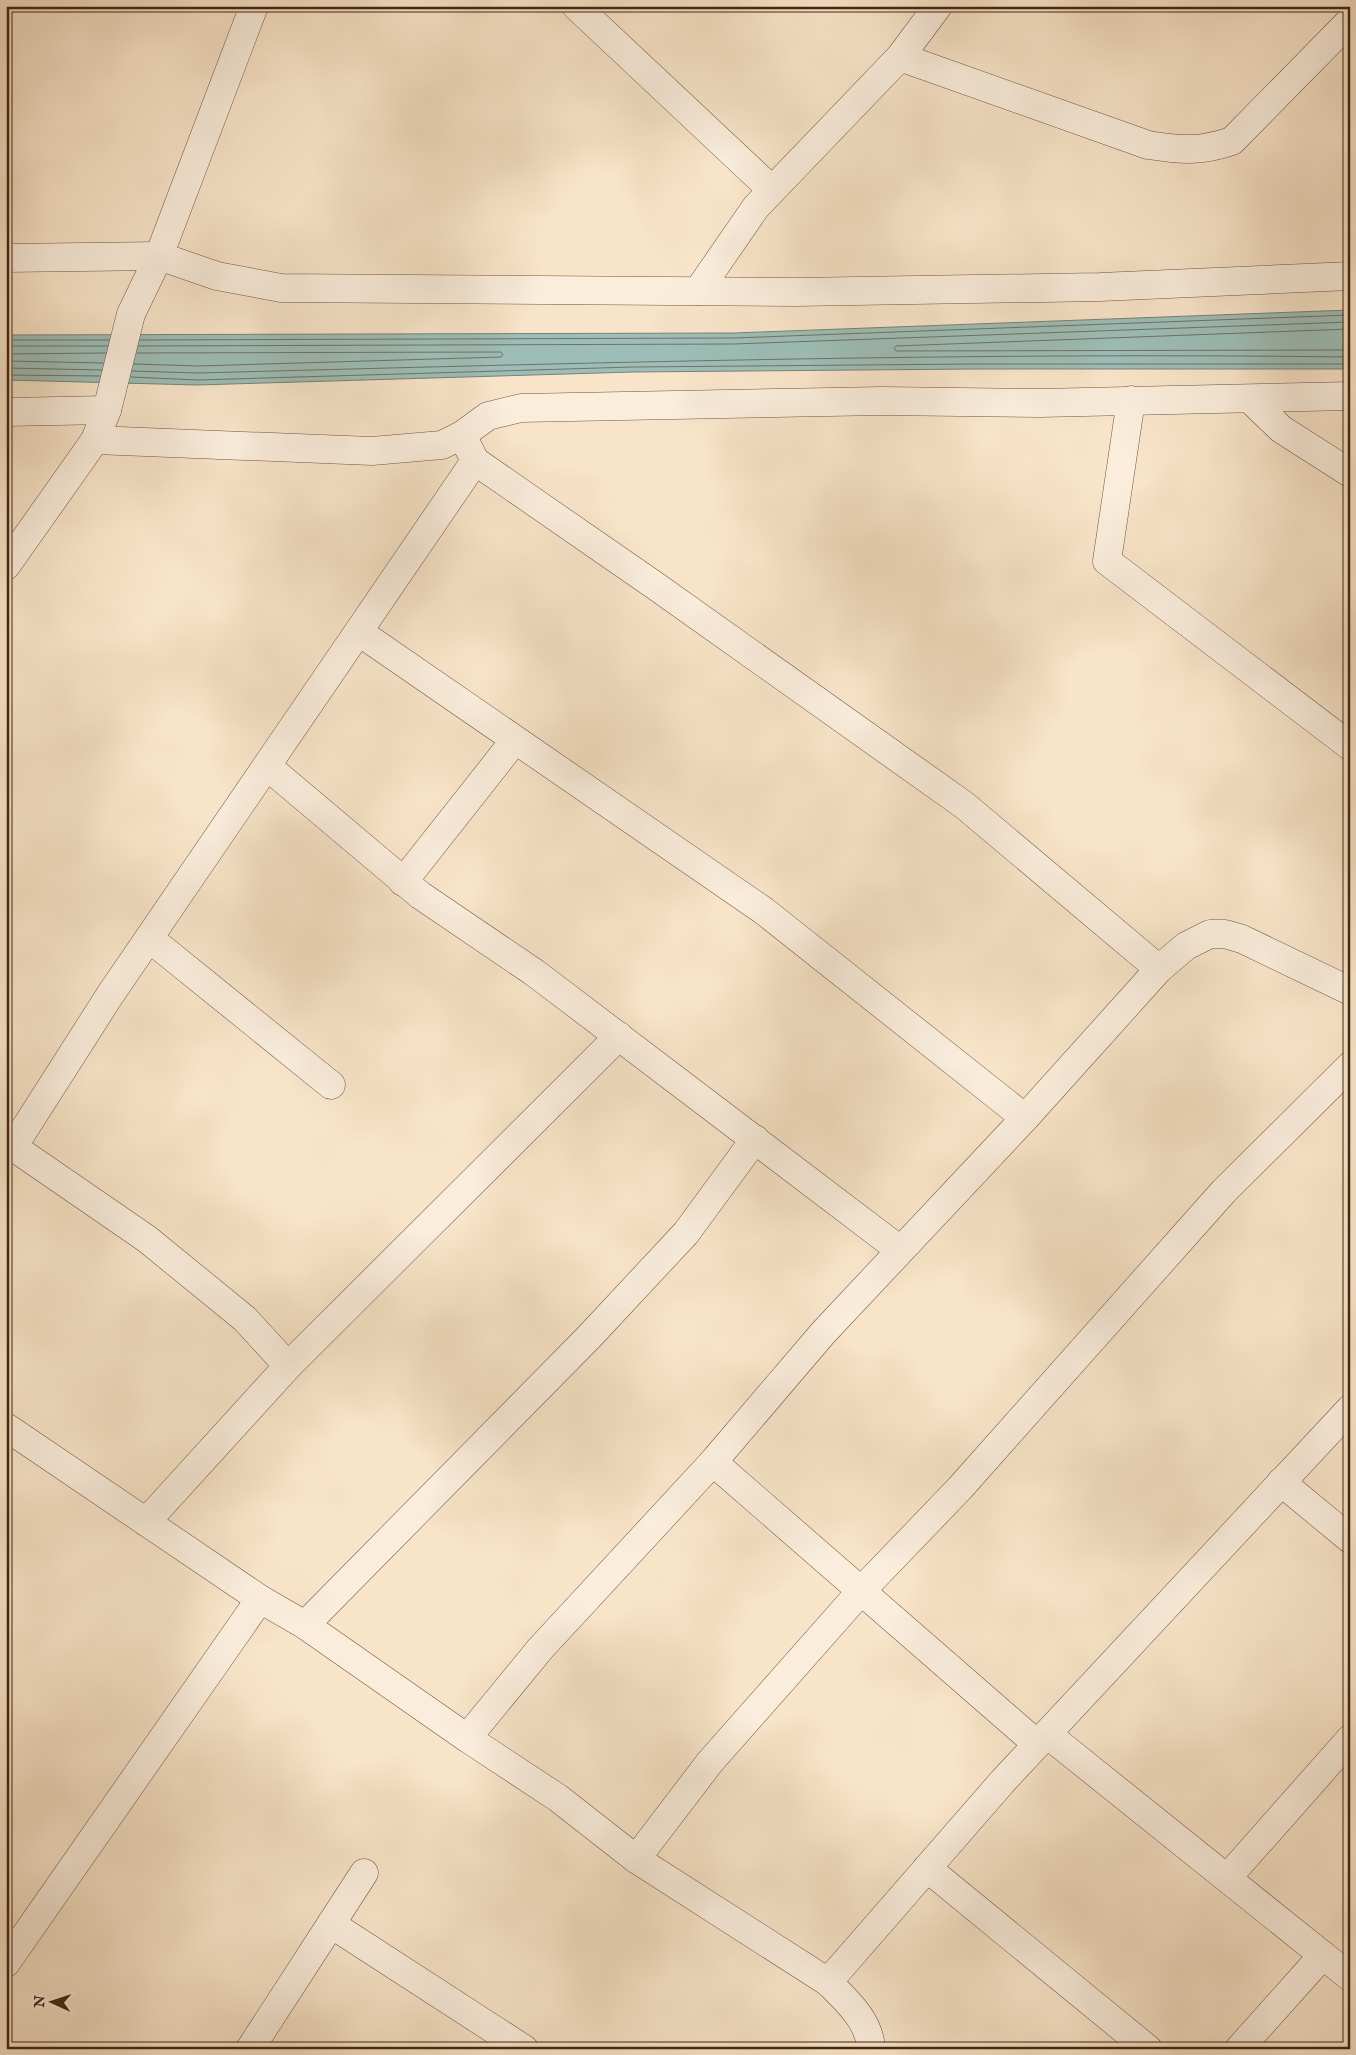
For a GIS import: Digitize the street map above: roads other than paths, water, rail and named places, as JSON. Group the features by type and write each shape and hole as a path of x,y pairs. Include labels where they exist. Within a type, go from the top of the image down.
{"street":[{"path":"6,566 95,440 109,401 131,314 159,256 254,6"},
{"path":"576,6 772,190"},
{"path":"698,291 756,207 900,57 938,6"},
{"path":"900,57 1148,144 1191,151 1210,148 1232,141 1350,21"},
{"path":"6,258 159,256 217,276 281,288 796,292 1100,286 1346,272"},
{"path":"95,440 372,451 442,445 462,435 488,416 521,408 882,401 1040,403 1350,396"},
{"path":"1250,399 1281,429 1350,473"},
{"path":"1131,400 1107,561 1350,746"},
{"path":"6,412 109,401"},
{"path":"462,435 475,461 657,587 964,805 1159,969"},
{"path":"288,1366 245,1318 147,1239 9,1145 475,461"},
{"path":"359,632 764,911 1025,1118"},
{"path":"403,882 515,740"},
{"path":"267,766 420,895 535,973 900,1250"},
{"path":"467,1738 540,1649 713,1462 823,1333 1025,1118 1159,969 1186,946 1210,934 1224,934 1242,939 1350,991"},
{"path":"149,938 331,1085"},
{"path":"146,1522 288,1366 619,1036"},
{"path":"636,1859 710,1762 862,1590 960,1488 1224,1191 1350,1066"},
{"path":"306,1625 589,1337 686,1233 755,1139"},
{"path":"828,1982 1042,1739 1350,1409"},
{"path":"6,1427 260,1599 306,1625 467,1738 558,1798 636,1859 828,1982 854,2008 871,2040 871,2049"},
{"path":"713,1462 862,1590 1042,1739 1228,1877 1350,1977"},
{"path":"1281,1482 1350,1539"},
{"path":"6,1963 260,1599"},
{"path":"1228,1877 1347,1748"},
{"path":"927,1868 1148,2049"},
{"path":"250,2049 364,1874"},
{"path":"331,1924 524,2049"},
{"path":"1240,2049 1323,1955"}],"water":[{"path":"1350,310 1350,369 973,369 633,372 197,385 6,380 6,335 734,333"}]}
